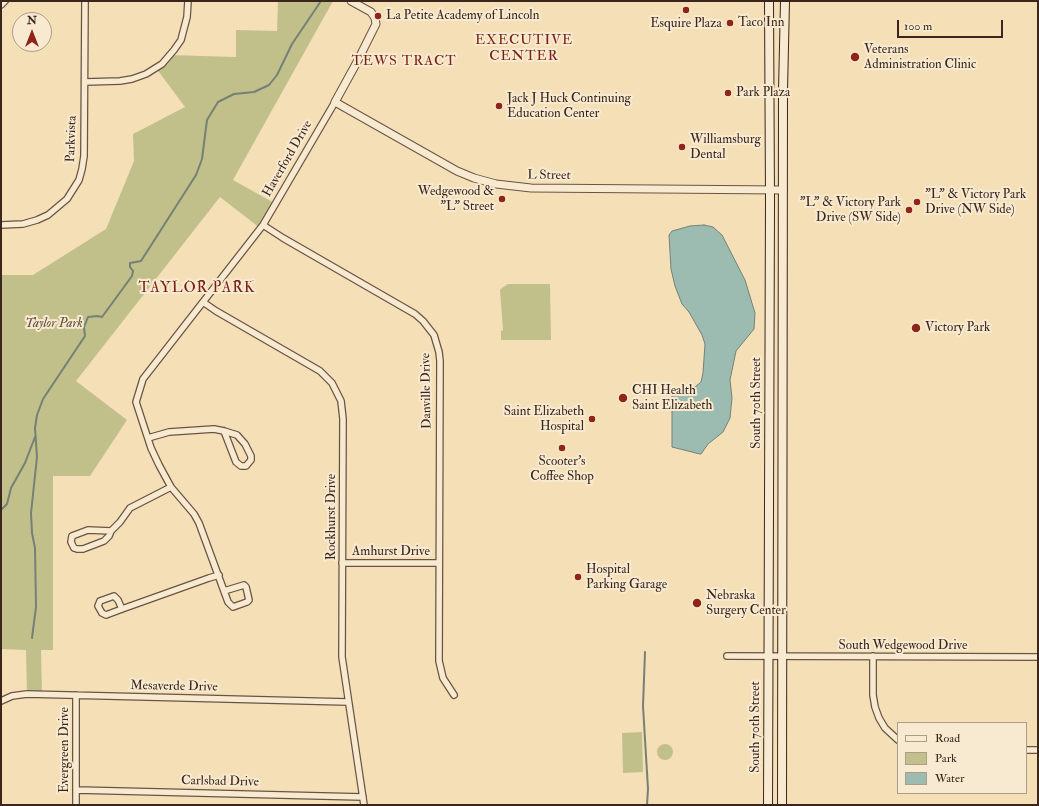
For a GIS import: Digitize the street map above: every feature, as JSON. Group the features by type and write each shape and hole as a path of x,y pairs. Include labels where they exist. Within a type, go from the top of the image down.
{"main road":[{"name":"South 70th Street","path":"768,805 770,190 769,1"},
{"name":"South 70th Street","path":"782,805 783,190 785,1"}],"street":[{"path":"1,5 5,1"},
{"name":"Parkvista","path":"1,225 23,224 43,218 59,207 74,190 79,180 84,164 85,1"},
{"path":"85,82 120,81 132,79 146,74 162,64 181,40 187,17 188,1"},
{"name":"Haverford Drive","path":"148,438 136,402 143,379 263,225 335,102 375,28 375,18 368,10 351,1"},
{"name":"L Street","path":"335,102 448,167 474,178 496,184 530,188 783,190"},
{"name":"Danville Drive","path":"263,225 414,314 423,320 434,335 440,361 440,670 443,678 454,695"},
{"name":"Rockhurst Drive","path":"203,302 320,371 327,377 337,392 340,400 343,420 342,657 364,805"},
{"path":"224,430 236,462 238,465 246,466 251,460 251,456 245,444 237,435 224,430 174,431 148,438 159,465 171,487 194,514 199,523 228,602 233,606 249,600 249,596 244,585 224,591"},
{"path":"110,531 109,536 104,541 83,549 74,548 70,539 72,536 88,530 110,531 117,526 130,508 171,487"},
{"name":"Amhurst Drive","path":"342,563 439,563"},
{"path":"122,609 219,575"},
{"name":"South Wedgewood Drive","path":"727,656 1038,657"},
{"path":"873,656 873,695 875,707 885,728 897,739"},
{"name":"Mesaverde Drive","path":"1,702 12,696 22,695 348,702"},
{"name":"Evergreen Drive","path":"76,696 76,805"},
{"path":"1027,750 1038,750"},
{"name":"Carlsbad Drive","path":"76,790 363,796"}],"green space":[{"name":"Taylor Park","path":"278,1 333,1 233,180 276,204 260,228 220,197 76,381 127,420 90,476 53,476 53,650 41,650 42,695 27,694 26,650 1,649 1,275 33,275 106,229 134,161 133,134 185,107 156,68 170,55 236,57 236,30 277,31"},
{"path":"508,284 550,284 551,340 501,340 501,331 503,330 500,290"},
{"path":"642,732 643,772 623,773 622,733"},
{"path":"662,744 668,744 673,749 671,758 668,760 662,760 657,755 657,749"}],"water":[{"path":"704,225 713,227 722,235 745,280 755,313 754,329 736,351 730,380 732,398 730,418 723,432 708,444 700,454 672,447 672,393 695,387 701,382 705,344 702,335 689,312 682,304 675,286 671,269 669,235 672,231 690,226"}],"waterway":[{"path":"32,638 36,607 35,548 32,533 31,513 37,457 35,428 37,415 43,399 85,336 84,327 88,317 102,317 132,276 133,271 130,267 130,263 141,261 196,175 202,159 207,120 218,102 234,94 254,92 269,85 277,75 292,44 321,1"},
{"path":"1,510 7,504 11,488 25,463 35,437"},
{"path":"645,652 643,706 648,789 647,805"}],"place":[{"name":"Esquire Plaza","path":"686,10"},
{"name":"La Petite Academy of Lincoln","path":"378,16"},
{"name":"Taco Inn","path":"730,23"},
{"name":"Veterans Administration Clinic","path":"855,57"},
{"name":"Park Plaza","path":"728,93"},
{"name":"Jack J Huck Continuing Education Center","path":"499,106"},
{"name":"Williamsburg Dental","path":"682,147"},
{"name":"Wedgewood & \"L\" Street","path":"502,199"},
{"name":"\"L\" & Victory Park Drive (NW Side)","path":"917,202"},
{"name":"\"L\" & Victory Park Drive (SW Side)","path":"909,210"},
{"name":"Victory Park","path":"916,328"},
{"name":"CHI Health Saint Elizabeth","path":"623,398"},
{"name":"Saint Elizabeth Hospital","path":"592,419"},
{"name":"Scooter's Coffee Shop","path":"562,448"},
{"name":"Hospital Parking Garage","path":"578,577"},
{"name":"Nebraska Surgery Center","path":"697,603"}],"district":[{"name":"EXECUTIVE CENTER","path":"524,50"},
{"name":"TEWS TRACT","path":"404,62"},
{"name":"TAYLOR PARK","path":"197,289"}]}
